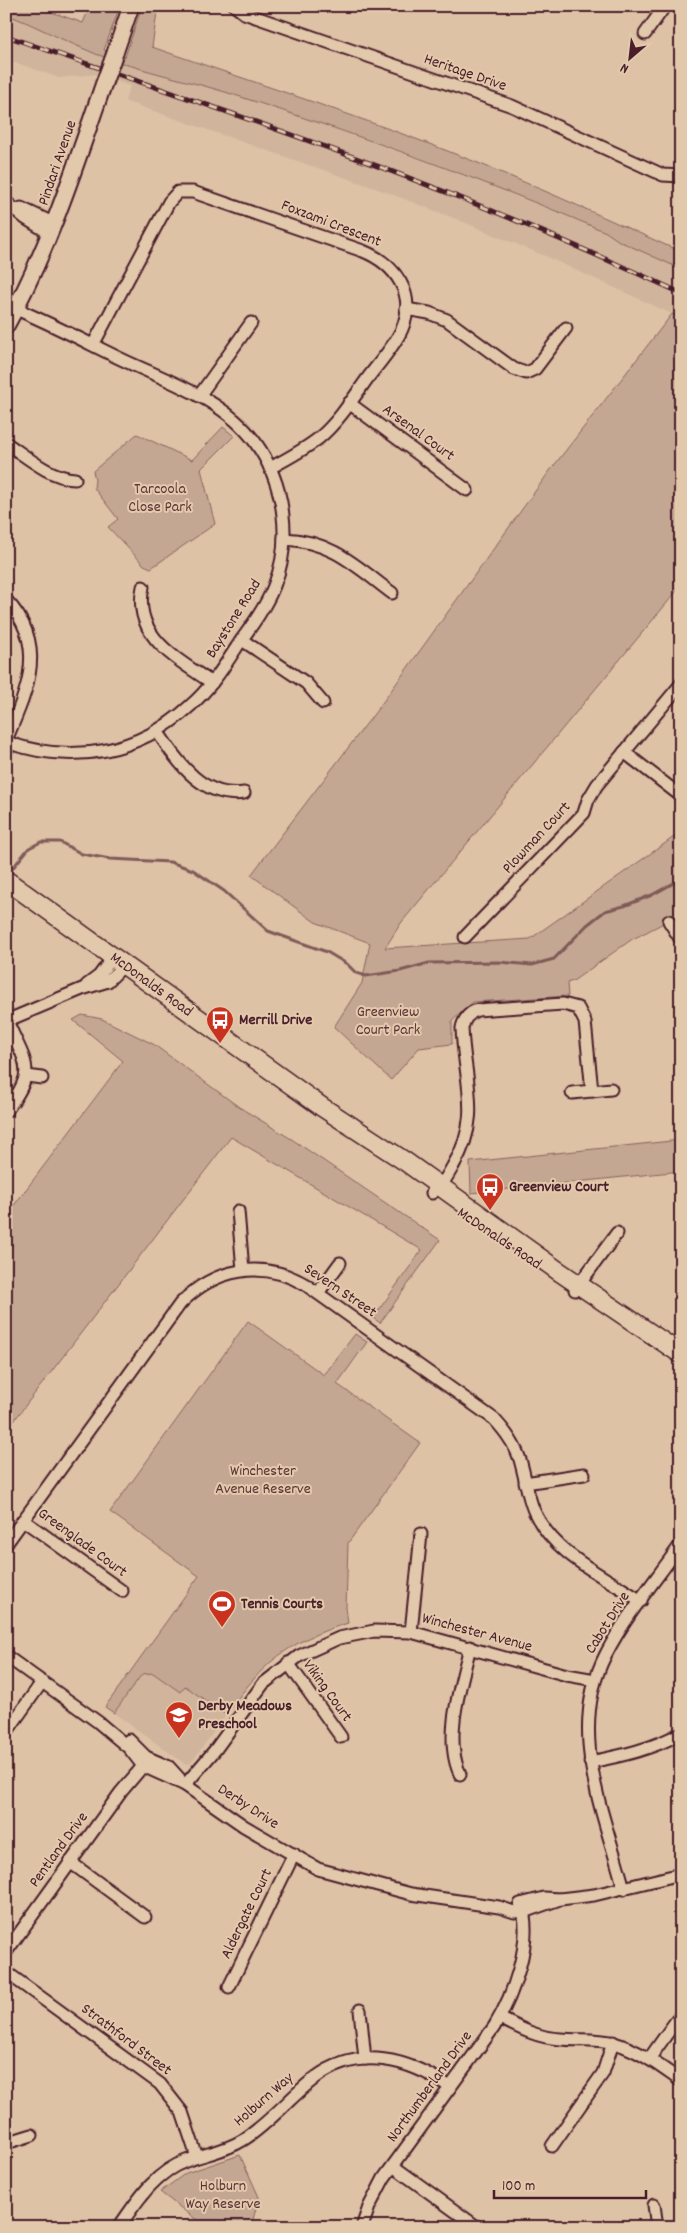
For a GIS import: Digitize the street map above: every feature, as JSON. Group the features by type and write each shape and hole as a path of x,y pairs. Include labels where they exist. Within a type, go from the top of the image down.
{"main road":[{"name":"McDonalds Road","path":"9,882 680,1361"}],"street":[{"name":"Pindari Avenue","path":"6,326 16,309 53,229 130,6"},
{"name":"Heritage Drive","path":"235,6 244,13 512,106 663,175 681,176"},
{"path":"644,34 665,6"},
{"name":"Foxzami Crescent","path":"93,345 169,202 175,194 182,191 193,192 374,256 397,274 402,285 406,309 405,321 395,340 334,423 318,439 293,456 270,468"},
{"path":"6,201 25,218 53,229"},
{"name":"Baystone Road","path":"6,741 39,752 74,754 108,750 157,731 191,706 212,683 264,607 275,584 282,557 284,539 281,504 270,468 254,441 235,420 199,396 16,309"},
{"path":"406,309 429,313 447,320 514,369 526,374 535,369 566,328"},
{"path":"199,396 251,323"},
{"name":"Arsenal Court","path":"349,403 467,490"},
{"path":"6,443 57,475 75,479"},
{"path":"284,539 302,539 330,549 392,592"},
{"path":"143,587 140,607 150,633 166,649 212,683"},
{"path":"6,600 20,618 25,629 31,652 31,666 26,691 6,741"},
{"path":"242,640 306,683 323,702"},
{"name":"Plowman Court","path":"465,937 584,813 592,792 681,684"},
{"path":"157,731 184,768 202,784 217,792 244,793"},
{"path":"624,752 681,796"},
{"path":"669,920 681,940"},
{"path":"6,1111 22,1089 27,1076 24,1059 6,1021 82,989 108,981 118,961"},
{"path":"437,1187 458,1158 466,1142 470,1120 462,1028 471,1012 563,1004 578,1008 585,1022 592,1091"},
{"path":"27,1076 42,1078"},
{"path":"572,1093 611,1089"},
{"path":"238,1211 243,1270"},
{"path":"577,1288 617,1233"},
{"path":"318,1293 340,1263"},
{"name":"Severn Street","path":"6,1544 180,1304 208,1280 230,1272 263,1270 298,1280 494,1419 515,1446 534,1511 548,1534 568,1554 639,1603"},
{"path":"525,1483 584,1474"},
{"name":"Greenglade Court","path":"23,1520 122,1591"},
{"path":"411,1632 421,1534"},
{"name":"Cabot Drive","path":"621,1890 590,1762 587,1723 594,1683 612,1642 681,1544"},
{"name":"Winchester Avenue","path":"189,1787 254,1694 288,1663 312,1649 339,1638 374,1631 411,1632 594,1683"},
{"path":"460,1774 454,1758 454,1734 457,1699 470,1647"},
{"name":"Derby Drive","path":"6,1656 98,1722 143,1762 189,1787 244,1826 294,1854 316,1861 351,1878 411,1894 521,1909 544,1898 560,1899 621,1890 681,1874"},
{"name":"Viking Court","path":"288,1663 341,1737"},
{"path":"6,1732 42,1682"},
{"path":"590,1762 658,1744 681,1733"},
{"name":"Pentland Drive","path":"6,1952 143,1762"},
{"name":"Aldergate Court","path":"229,1987 294,1854"},
{"path":"70,1862 145,1917"},
{"name":"Derby Drive","path":"658,1879 681,1868"},
{"name":"Northumberland Drive","path":"362,2227 377,2190 500,2018 512,1993 519,1963 516,1927 521,1909"},
{"name":"Strathford Street","path":"6,1972 160,2084 182,2112 197,2157"},
{"path":"360,2010 365,2059"},
{"path":"649,2059 681,2014"},
{"path":"500,2018 524,2030 548,2038 591,2039 613,2042 634,2050 681,2081"},
{"path":"552,2146 603,2073 613,2042"},
{"name":"Holburn Way","path":"119,2227 155,2180 172,2168 241,2141 323,2072 346,2063 365,2059 387,2060 411,2065 434,2076 450,2087"},
{"path":"6,2143 32,2135"},
{"path":"393,2166 477,2227"},
{"path":"654,2205 657,2227"}],"shaded area":[{"path":"6,14 94,53 124,64 223,91 299,116 487,184 606,232 619,241 681,269 681,318 545,256 454,218 378,189 125,101 130,86 95,74 59,78 6,59"},
{"name":"Derby Meadows Preschool","path":"153,1673 180,1692 184,1686 226,1715 191,1763 185,1764 114,1713 142,1674"}],"green space":[{"path":"6,6 34,6 83,23 90,6 120,6 104,50 125,57 142,6 158,6 152,47 354,116 499,172 681,252 681,269 619,241 606,232 425,160 241,97 96,54 6,14"},
{"name":"Greenview Court Park","path":"672,314 681,318 681,586 401,923 385,948 530,939 681,832 681,914 631,940 573,981 567,983 568,996 473,1002 452,1021 452,1044 419,1048 391,1080 334,1027 362,983 370,943 315,922 251,875 380,706 549,472"},
{"name":"Tarcoola Close Park","path":"223,427 234,436 201,469 215,524 151,568 144,565 108,527 118,519 94,488 93,471 137,434 192,460"},
{"path":"82,1015 102,1019 153,1044 239,1107 293,1140 440,1240 380,1323 373,1318 422,1250 231,1137 6,1431 6,1216 123,1061 73,1020"},
{"path":"681,1140 681,1171 471,1193 470,1162"},
{"name":"Winchester Avenue Reserve","path":"248,1321 324,1375 355,1334 367,1342 337,1384 420,1443 348,1543 346,1608 348,1623 309,1638 278,1657 251,1682 226,1715 185,1686 180,1692 153,1673 142,1674 114,1713 105,1707 199,1576 110,1512"},
{"name":"Holburn Way Reserve","path":"240,2155 259,2197 251,2227 206,2227 160,2192 186,2173"}],"waterway":[{"path":"7,875 29,848 41,842 60,842 82,854 110,859 170,862 193,870 224,891 268,931 327,952 347,964 356,973 366,976 400,971 429,963 499,962 532,965 554,959 587,925 605,911 652,895 681,879"}],"railway":[{"path":"6,36 228,112 393,172 536,229 681,293"}],"place":[{"name":"Merrill Drive","path":"220,1044"},
{"name":"Greenview Court","path":"490,1211"},
{"name":"Tennis Courts","path":"222,1628"},
{"name":"Derby Meadows Preschool","path":"179,1739"}]}
